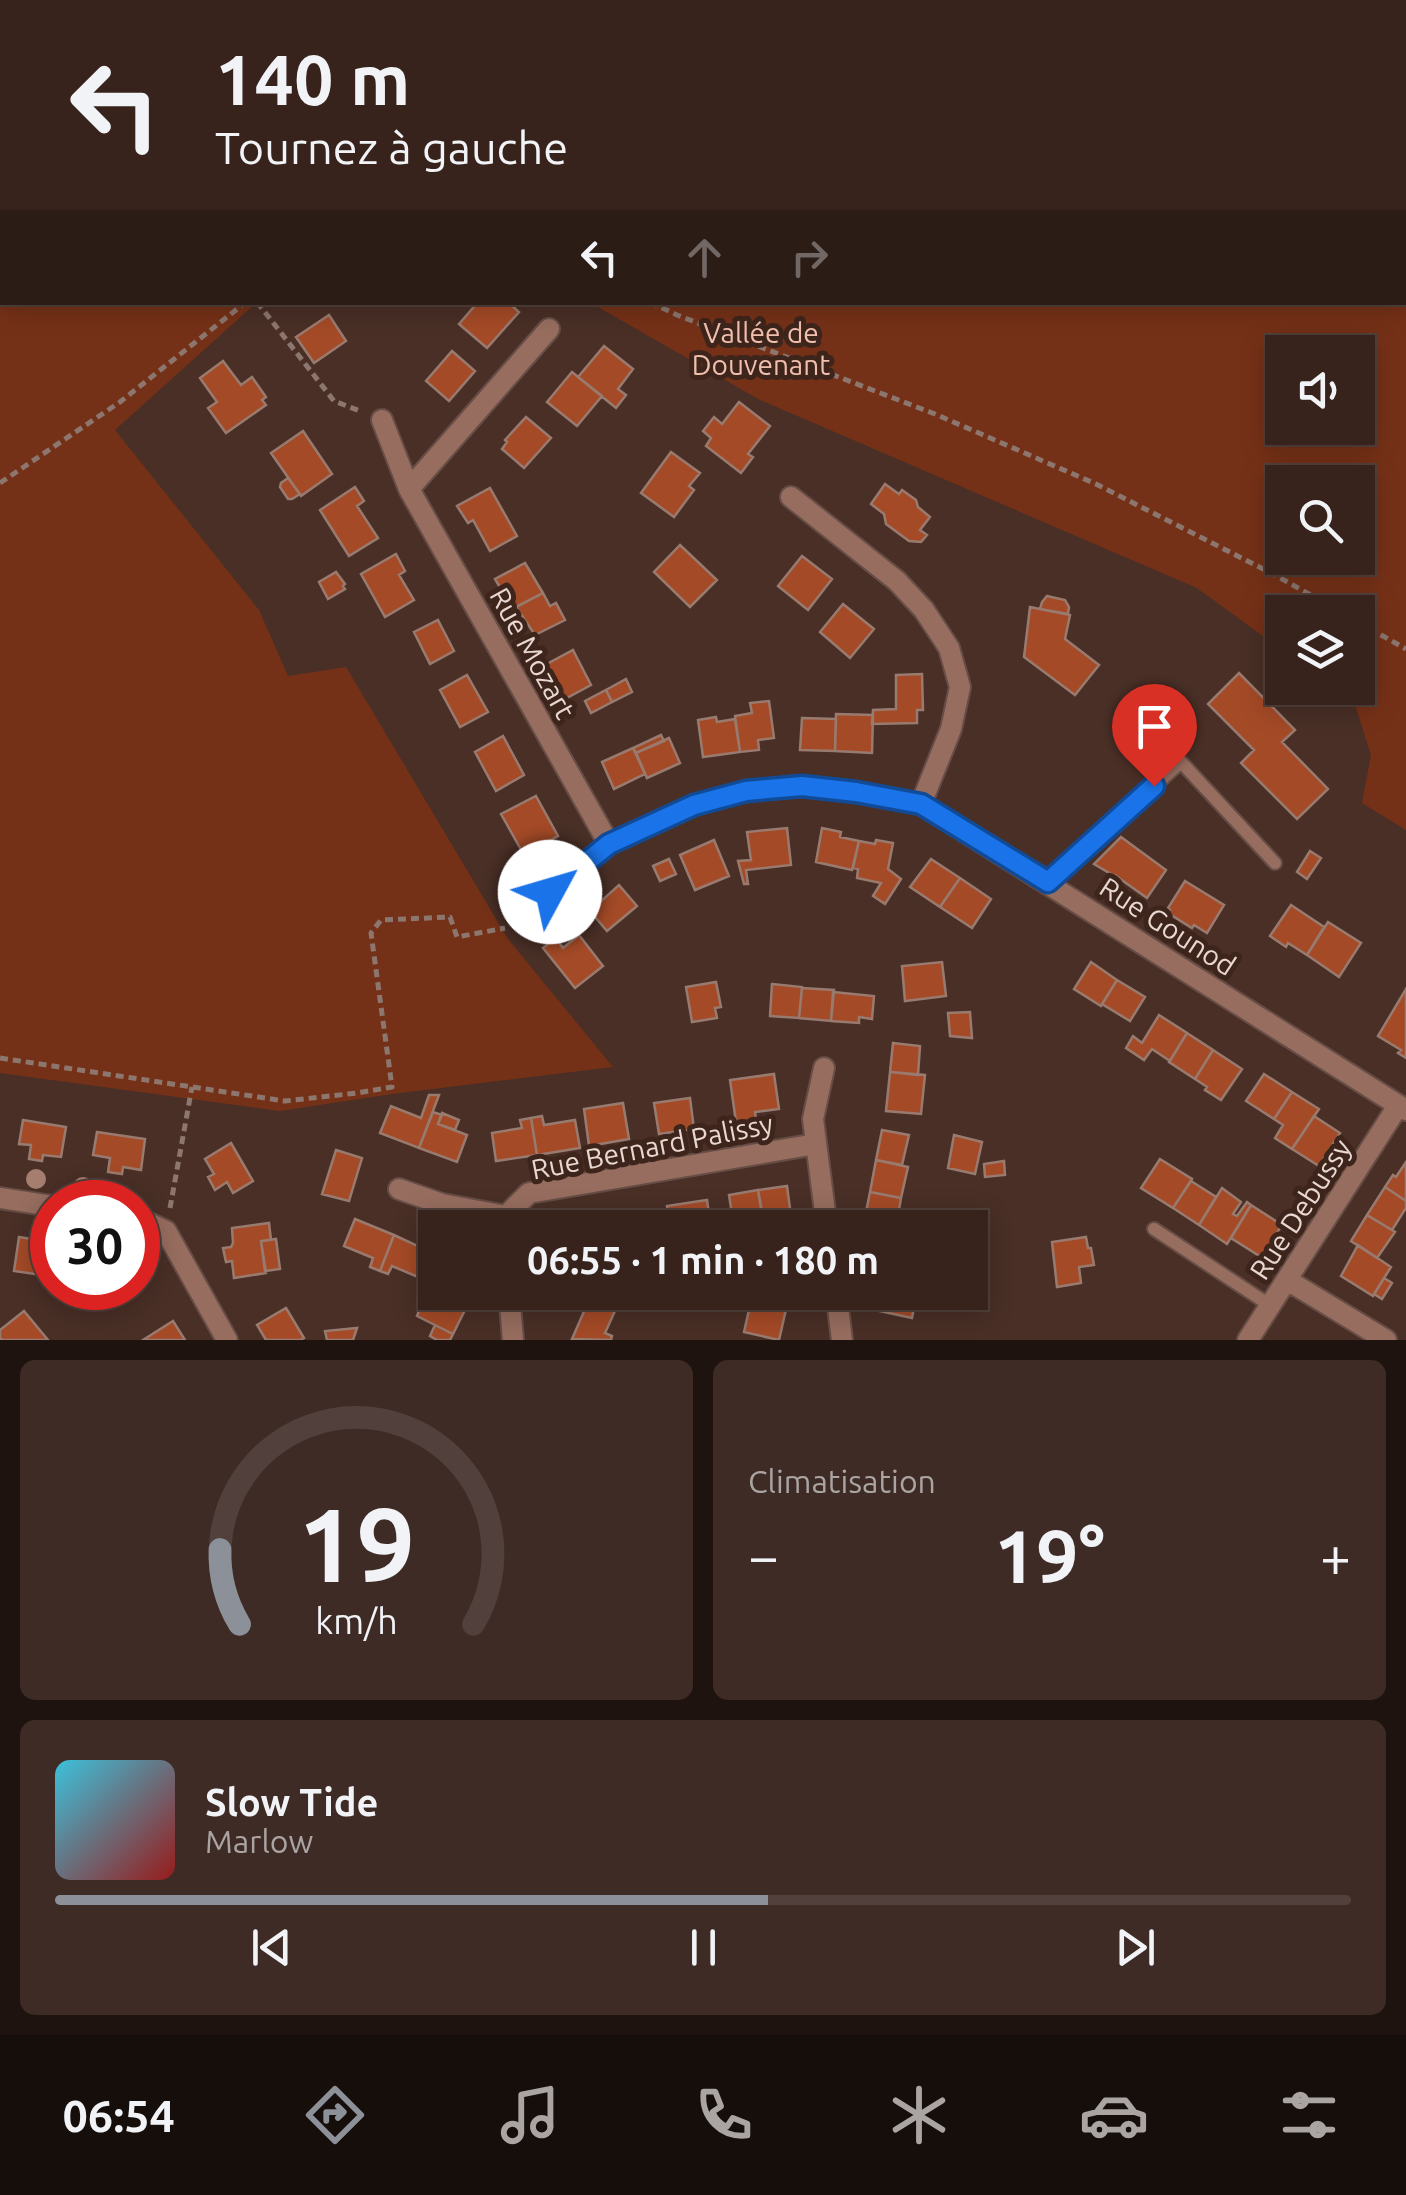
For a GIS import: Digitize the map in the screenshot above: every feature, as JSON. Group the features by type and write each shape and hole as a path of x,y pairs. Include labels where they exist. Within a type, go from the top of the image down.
{"street":[{"path":"409,489 549,329"},
{"name":"Rue Mozart","path":"382,420 409,489 609,844"},
{"path":"791,496 897,581 924,610 949,648 960,687 951,729 921,804"},
{"name":"Rue Gounod","path":"521,916 609,844 694,805 746,791 802,786 921,804 1402,1108"},
{"path":"824,1068 813,1120 825,1210"},
{"name":"Rue Debussy","path":"1248,1340 1402,1108"},
{"name":"Rue Bernard Palissy","path":"516,1210 529,1194 816,1144"},
{"name":"Rue Bernard Palissy","path":"399,1188 463,1210"},
{"path":"0,1198 30,1203"},
{"path":"160,1228 166,1231 227,1339"},
{"path":"1287,1280 1386,1340"},
{"path":"510,1310 513,1340"},
{"path":"838,1310 842,1340"}],"lane":[{"path":"1048,882 1181,762 1275,863"},
{"path":"1154,1229 1270,1306"}],"path":[{"path":"0,483 120,402 242,305"},
{"path":"259,305 334,401 382,420"},
{"path":"656,305 934,414 1096,484 1311,595"},
{"path":"1375,632 1406,649"},
{"path":"0,1058 285,1101 392,1087 371,933 381,920 450,916 458,937 508,927 521,916"},
{"path":"166,1231 192,1087"}],"green space":[{"path":"0,305 254,305 115,430 259,610 288,676 346,667 508,939 613,1067 280,1111 0,1073"},
{"name":"Vallée de Douvenant","path":"594,305 1406,305 1406,830 1362,803 1371,755 1355,705 1375,705 1375,595 1265,595 1265,638 1197,588 760,400"}],"building":[{"path":"475,305 511,305 519,312 487,348 459,324"},
{"path":"329,315 346,341 314,363 296,337"},
{"path":"604,346 633,369 618,389 626,395 616,408 578,377"},
{"path":"452,351 475,371 449,401 426,381"},
{"path":"223,361 241,385 252,377 266,397 262,400 266,405 226,433 208,408 217,402 200,378"},
{"path":"572,372 602,396 577,426 547,402"},
{"path":"739,402 770,426 748,454 753,457 741,473 706,446 711,438 703,431 714,417 722,424"},
{"path":"526,417 551,438 524,468 502,449"},
{"path":"303,431 332,474 301,496 271,453"},
{"path":"671,452 700,473 689,486 694,490 674,517 641,493"},
{"path":"288,478 300,494 292,499 280,487"},
{"path":"885,484 916,500 930,517 920,530 927,535 921,542 909,541 886,524 884,514 871,504"},
{"path":"355,487 364,501 357,506 378,538 349,556 320,510"},
{"path":"490,488 517,536 490,551 473,520 468,523 457,506"},
{"path":"680,545 717,580 690,607 654,572"},
{"path":"396,554 405,571 399,575 414,600 385,617 361,574"},
{"path":"802,556 832,579 808,610 778,586"},
{"path":"525,563 543,593 516,607 495,579"},
{"path":"336,572 345,589 328,599 319,582"},
{"path":"543,593 550,606 556,603 565,620 535,635 516,607"},
{"path":"1047,596 1065,600 1068,614 1040,609"},
{"path":"843,604 874,629 850,658 820,632"},
{"path":"1030,607 1070,615 1065,639 1099,665 1075,695 1024,657"},
{"path":"438,620 454,651 430,664 414,632"},
{"path":"573,650 591,685 563,700 545,665"},
{"path":"1239,673 1265,699 1265,705 1270,705 1295,730 1282,742 1328,789 1297,819 1241,763 1254,750 1208,704"},
{"path":"922,674 923,710 917,710 917,723 872,724 873,710 896,709 896,675"},
{"path":"467,675 488,712 460,727 440,690"},
{"path":"626,679 632,692 612,702 606,690"},
{"path":"606,690 612,702 591,713 585,701"},
{"path":"769,701 774,738 758,740 759,750 740,752 735,716 752,713 750,703"},
{"path":"836,714 873,715 872,753 835,751"},
{"path":"716,717 717,722 735,719 740,752 703,757 698,720"},
{"path":"802,718 836,719 835,751 800,750"},
{"path":"661,735 664,741 636,753 633,748"},
{"path":"503,736 524,775 496,791 475,752"},
{"path":"669,738 680,763 647,778 636,753"},
{"path":"633,748 645,774 614,789 602,762"},
{"path":"536,796 558,836 524,855 501,814"},
{"path":"787,828 791,865 746,870 748,884 744,884 738,861 751,860 747,832"},
{"path":"822,828 859,841 852,870 816,862"},
{"path":"1121,837 1166,870 1147,898 1094,864"},
{"path":"714,840 729,876 695,890 680,855"},
{"path":"876,840 893,843 888,869 901,879 885,904 873,896 881,883 857,878 858,869 853,868 859,841 875,844"},
{"path":"1310,851 1321,858 1307,879 1297,872"},
{"path":"669,859 676,874 660,881 653,866"},
{"path":"931,859 960,878 940,907 910,887"},
{"path":"960,878 991,899 972,928 940,907"},
{"path":"1185,881 1224,905 1207,933 1168,913"},
{"path":"619,885 637,906 607,931 590,911"},
{"path":"1291,905 1324,927 1307,955 1270,936"},
{"path":"1328,922 1361,943 1339,977 1307,955"},
{"path":"579,935 603,966 575,988 543,948 556,938 563,948"},
{"path":"942,962 946,996 905,1001 902,966"},
{"path":"1091,962 1117,980 1101,1006 1074,989"},
{"path":"1117,980 1145,997 1130,1021 1102,1004"},
{"path":"716,982 721,1007 715,1008 717,1018 692,1022 686,987"},
{"path":"772,984 802,987 799,1018 770,1016"},
{"path":"802,988 834,990 831,1021 799,1018"},
{"path":"1406,989 1406,1058 1398,1053 1401,1050 1378,1036"},
{"path":"833,992 874,996 872,1019 859,1017 859,1023 831,1021"},
{"path":"970,1012 972,1038 950,1036 948,1013"},
{"path":"1159,1015 1187,1033 1170,1061 1152,1049 1144,1060 1126,1048 1133,1036 1142,1043"},
{"path":"1187,1033 1213,1050 1195,1079 1169,1062"},
{"path":"893,1043 920,1046 918,1075 890,1072"},
{"path":"1213,1050 1242,1069 1221,1100 1195,1079"},
{"path":"890,1072 925,1075 921,1114 886,1111"},
{"path":"774,1074 779,1109 755,1112 756,1119 736,1122 730,1080"},
{"path":"1264,1074 1292,1092 1274,1119 1246,1101"},
{"path":"1292,1092 1319,1109 1292,1149 1275,1138 1283,1125 1274,1119"},
{"path":"429,1095 439,1095 419,1148 380,1133 391,1106 421,1118"},
{"path":"690,1098 694,1129 659,1134 654,1103"},
{"path":"623,1103 629,1139 589,1146 584,1109"},
{"path":"433,1112 442,1115 438,1124 467,1135 457,1162 419,1148"},
{"path":"442,1113 459,1120 455,1130 438,1124"},
{"path":"542,1116 544,1125 575,1120 580,1148 537,1155 531,1118"},
{"path":"1314,1116 1340,1133 1319,1166 1292,1149"},
{"path":"531,1118 537,1155 496,1161 492,1133 522,1128 520,1120"},
{"path":"23,1120 66,1127 61,1157 43,1155 42,1161 29,1159 31,1145 19,1144"},
{"path":"882,1130 909,1135 902,1165 876,1160"},
{"path":"97,1132 145,1139 141,1170 123,1167 122,1174 108,1172 110,1158 93,1155"},
{"path":"954,1135 982,1142 975,1174 948,1168"},
{"path":"231,1143 253,1181 233,1193 227,1182 215,1190 208,1177 214,1174 205,1159"},
{"path":"336,1150 362,1158 349,1201 322,1194"},
{"path":"1160,1159 1192,1179 1173,1208 1141,1188"},
{"path":"876,1160 908,1167 901,1198 870,1192"},
{"path":"1004,1161 1005,1175 985,1177 984,1164"},
{"path":"1406,1162 1406,1201 1385,1187"},
{"path":"1191,1181 1216,1197 1199,1225 1173,1208"},
{"path":"787,1186 790,1210 761,1210 758,1190"},
{"path":"1385,1187 1406,1201 1406,1208 1392,1230 1367,1215"},
{"path":"1222,1188 1241,1202 1233,1214 1237,1216 1247,1202 1251,1205 1227,1244 1199,1225"},
{"path":"758,1190 762,1210 731,1210 729,1195"},
{"path":"870,1192 901,1198 899,1210 866,1210"},
{"path":"707,1200 708,1210 668,1210 667,1206"},
{"path":"1251,1205 1282,1225 1261,1257 1231,1238"},
{"path":"1367,1215 1395,1232 1377,1258 1351,1241"},
{"path":"355,1219 394,1235 380,1271 370,1267 373,1258 344,1246"},
{"path":"269,1223 271,1240 261,1241 266,1273 234,1278 232,1261 226,1262 223,1248 233,1243 232,1228"},
{"path":"394,1235 418,1246 418,1277 392,1266 388,1274 380,1271"},
{"path":"19,1237 30,1239 30,1273 14,1271"},
{"path":"1086,1237 1094,1265 1079,1267 1081,1283 1057,1287 1052,1242"},
{"path":"276,1239 280,1269 265,1271 261,1241"},
{"path":"1358,1245 1391,1267 1373,1296 1341,1276"},
{"path":"1384,1278 1392,1283 1382,1299 1374,1294"},
{"path":"286,1308 304,1338 266,1340 257,1325"},
{"path":"419,1310 465,1310 453,1334 417,1316"},
{"path":"585,1310 615,1311 605,1333 612,1336 611,1340 572,1339"},
{"path":"749,1310 786,1310 779,1340 744,1332"},
{"path":"875,1310 914,1310 912,1318"},
{"path":"24,1311 48,1340 0,1338 0,1330"},
{"path":"173,1321 185,1340 143,1340"},
{"path":"435,1325 453,1334 450,1340 430,1336"},
{"path":"357,1328 353,1340 327,1340 325,1331"}],"route":[{"path":"550,892 609,844 694,805 746,791 802,786 921,804 1048,882 1154,786"}]}
